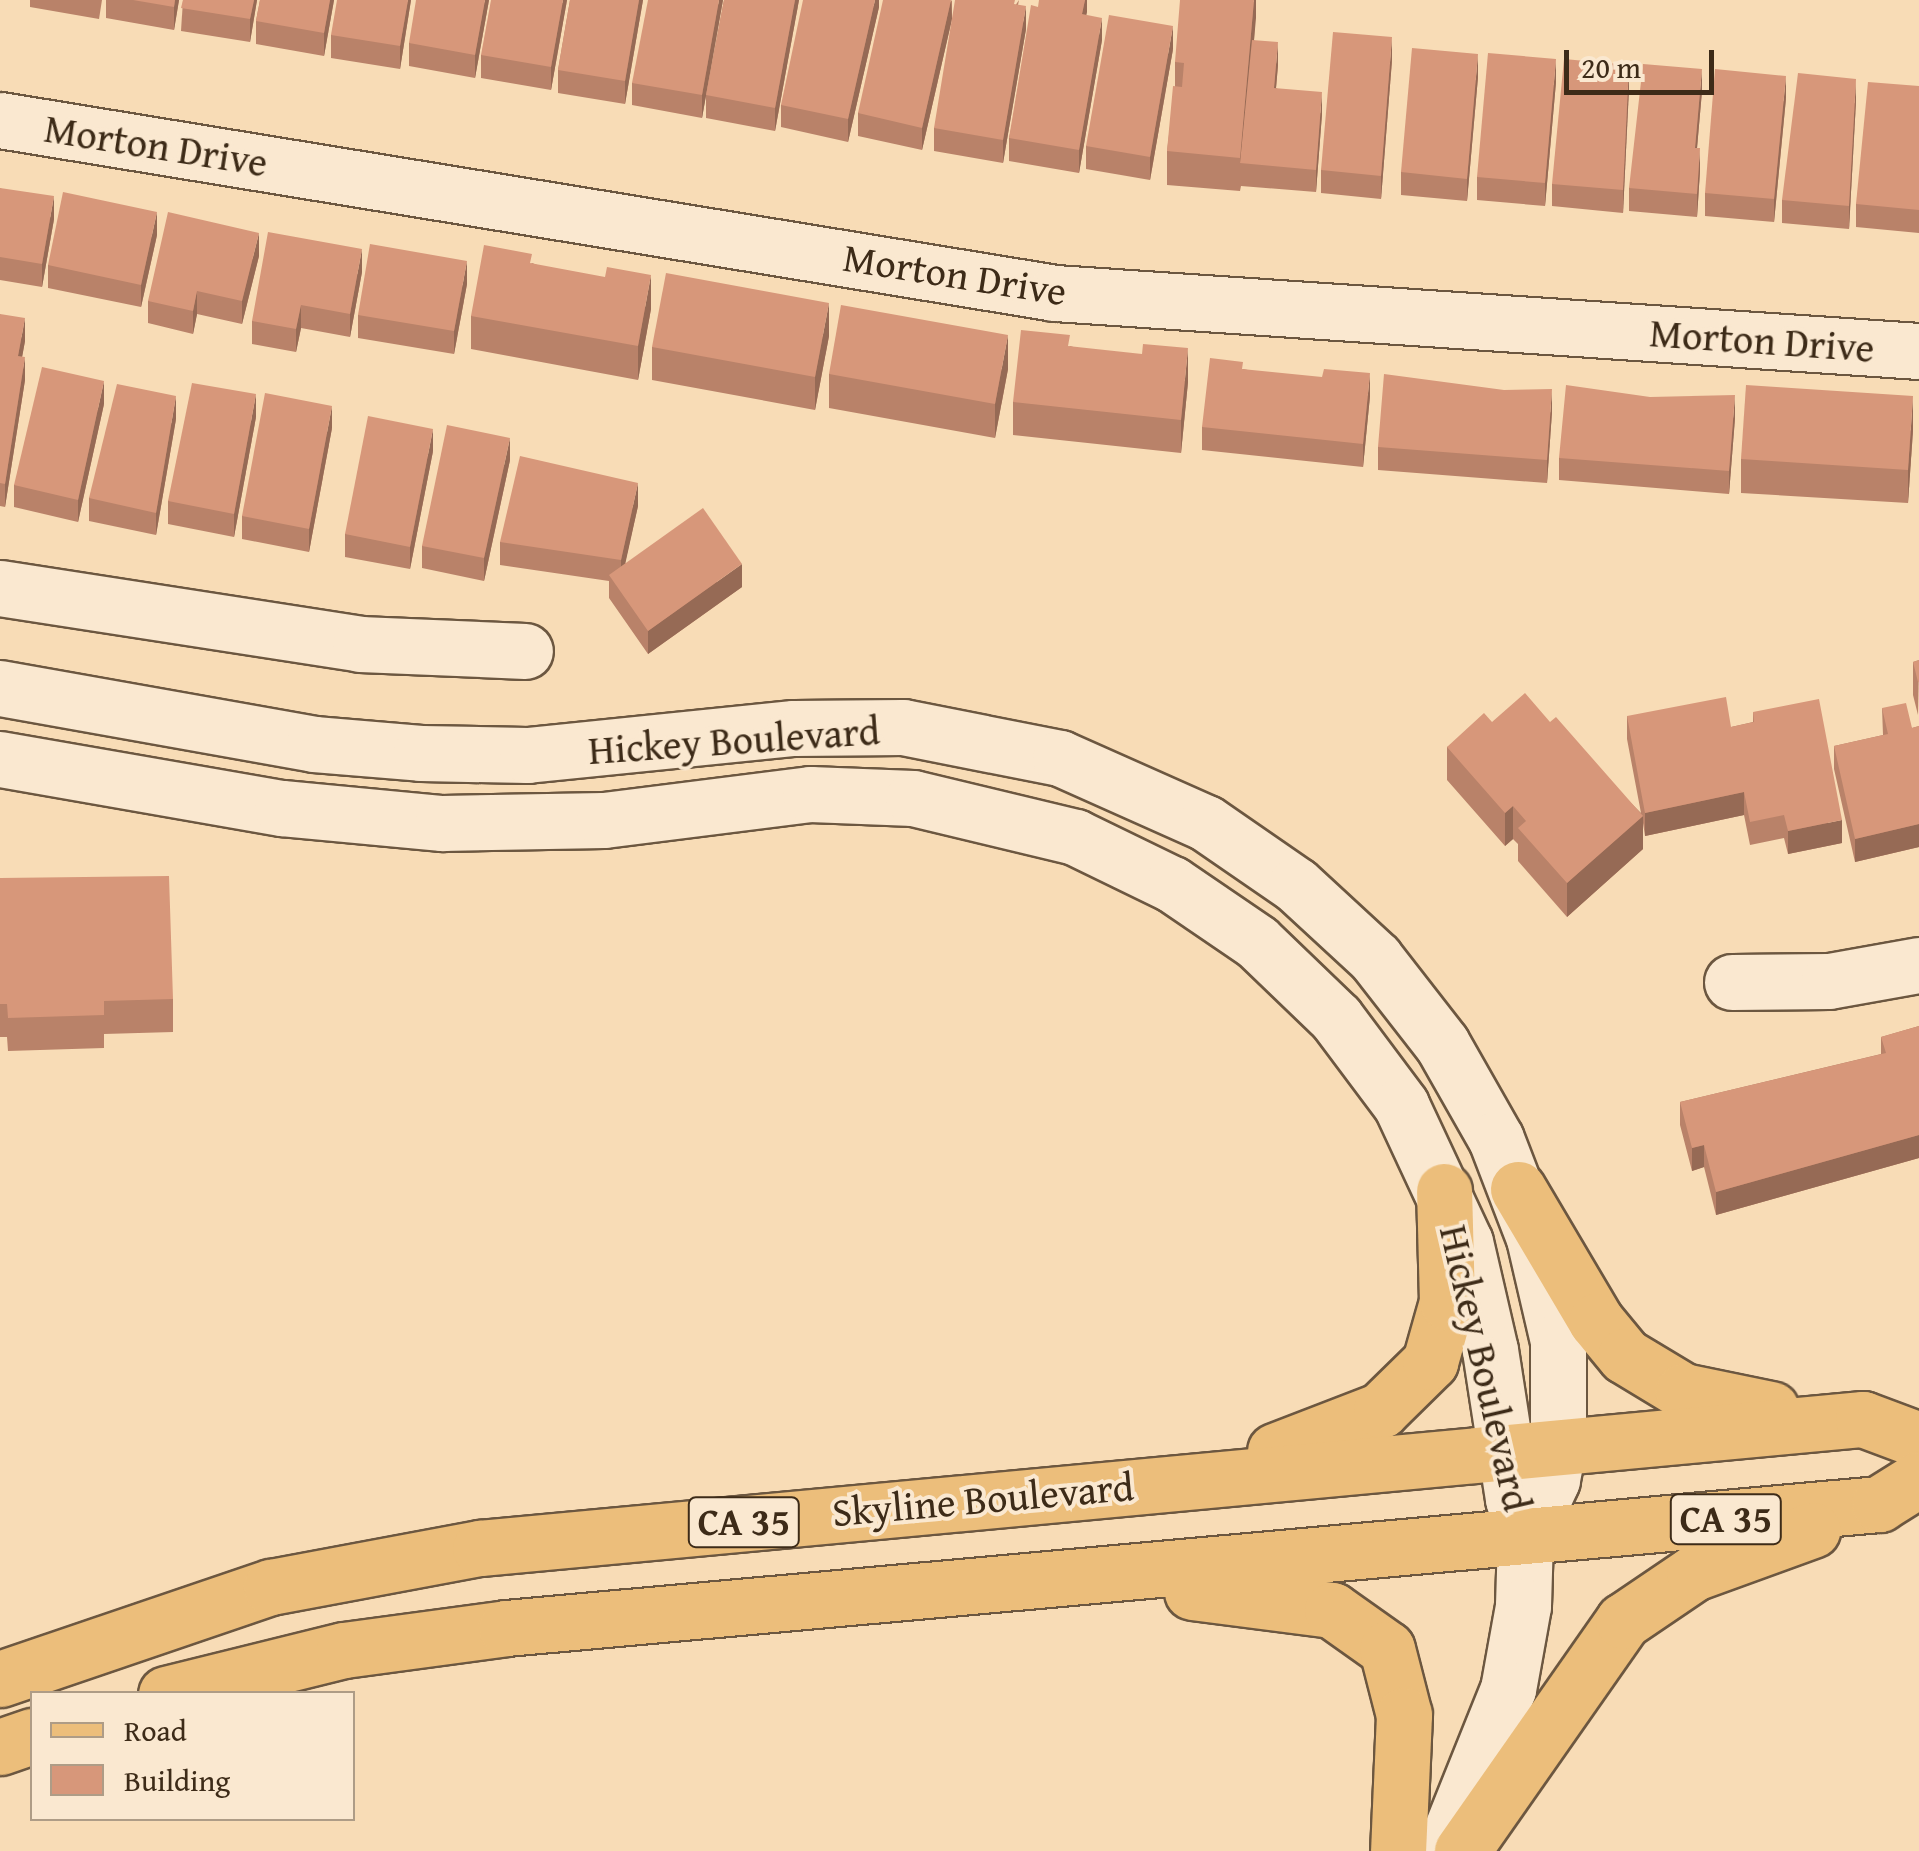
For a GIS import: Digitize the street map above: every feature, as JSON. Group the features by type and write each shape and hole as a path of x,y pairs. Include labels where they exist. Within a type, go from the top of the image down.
{"main road":[{"name":"Morton Drive","path":"0,120 1055,293 1919,350"},
{"path":"0,588 360,644 525,651"},
{"name":"Hickey Boulevard","path":"0,688 314,744 421,753 584,752 849,725 958,734 1060,758 1206,823 1339,922 1442,1044 1518,1188 1558,1341 1558,1448 1552,1480 1525,1538"},
{"name":"Hickey Boulevard","path":"0,759 392,821 550,824 862,794 1023,820 1123,858 1257,942 1369,1058 1444,1191 1478,1295 1504,1453 1525,1538 1523,1606 1508,1689 1443,1851"},
{"path":"1732,982 1828,982 1919,965"},
{"path":"1518,1188 1596,1321 1640,1369 1710,1399 1863,1419"},
{"path":"1182,1480 1358,1422 1415,1381 1444,1324 1444,1191"},
{"name":"Skyline Boulevard","path":"0,1679 216,1602 381,1563 480,1548 1863,1419 1919,1440"},
{"path":"1462,1851 1608,1640 1643,1604 1694,1574 1899,1492"},
{"name":"CA 35","path":"178,1691 344,1650 506,1628 1525,1538 1899,1492"},
{"path":"1069,1579 1308,1604 1332,1610 1373,1633 1388,1650 1403,1692 1398,1851"},
{"path":"0,1748 30,1737"}],"building":[{"path":"133,0 175,0 174,7"},
{"path":"183,0 254,0 250,19 181,8"},
{"path":"260,0 330,0 324,33 256,21"},
{"path":"337,0 408,0 400,46 331,35"},
{"path":"416,0 485,0 475,55 409,43"},
{"path":"491,0 563,0 551,67 481,55"},
{"path":"570,0 639,0 625,81 558,70"},
{"path":"648,0 719,0 702,95 632,83"},
{"path":"724,0 795,0 775,108 706,95"},
{"path":"803,0 875,0 848,119 781,105"},
{"path":"883,0 951,0 922,128 858,113"},
{"path":"955,0 1015,0 1014,4 1026,6 1003,140 934,128"},
{"path":"1039,0 1085,0 1082,14 1102,18 1079,150 1009,138 1031,5 1038,7"},
{"path":"1180,0 1254,0 1240,158 1167,151 1173,86 1182,87 1184,63 1175,62"},
{"path":"1109,15 1173,26 1150,157 1086,146"},
{"path":"1333,32 1392,37 1381,176 1321,170"},
{"path":"1252,40 1278,42 1274,88 1322,92 1316,170 1240,163"},
{"path":"1412,48 1478,54 1467,179 1401,172"},
{"path":"1488,53 1556,59 1545,183 1477,177"},
{"path":"1564,59 1629,65 1623,190 1552,184"},
{"path":"1643,64 1702,69 1695,148 1700,148 1697,194 1629,188"},
{"path":"1715,69 1786,76 1774,199 1705,193"},
{"path":"1798,73 1856,79 1849,206 1782,200"},
{"path":"1868,82 1919,86 1919,210 1856,204"},
{"path":"0,188 54,196 42,264 0,257"},
{"path":"63,192 157,212 141,285 48,265"},
{"path":"168,212 259,233 242,301 197,291 193,311 148,301"},
{"path":"268,232 362,249 350,314 301,305 296,329 252,321"},
{"path":"370,244 467,261 454,331 358,315"},
{"path":"484,245 532,254 530,263 605,277 607,267 651,275 638,346 471,316"},
{"path":"666,273 829,303 815,377 652,347"},
{"path":"841,305 1008,335 995,404 829,374"},
{"path":"0,314 25,318 18,356 25,357 5,484 0,483"},
{"path":"1021,330 1070,335 1068,346 1142,354 1143,344 1188,348 1181,420 1013,402"},
{"path":"1210,358 1243,362 1242,369 1322,377 1324,369 1370,373 1363,444 1202,427"},
{"path":"42,367 104,381 78,500 14,485"},
{"path":"1384,374 1504,390 1552,389 1547,460 1378,447"},
{"path":"192,383 256,394 234,514 168,501"},
{"path":"117,384 176,396 156,513 89,498"},
{"path":"1566,385 1650,397 1735,395 1729,471 1559,458"},
{"path":"1746,385 1913,396 1908,470 1741,459"},
{"path":"265,393 332,406 309,529 242,516"},
{"path":"368,416 433,429 410,547 345,534"},
{"path":"447,425 510,438 484,558 422,546"},
{"path":"520,456 638,483 621,560 500,542"},
{"path":"703,508 742,564 648,631 609,575"},
{"path":"1919,660 1919,682 1918,682 1913,662"},
{"path":"1525,693 1550,722 1556,717 1643,816 1567,883 1518,828 1526,821 1513,806 1505,813 1447,747 1484,713 1492,722"},
{"path":"1726,697 1731,727 1754,722 1753,712 1819,699 1842,820 1788,831 1784,815 1750,822 1744,792 1645,813 1627,716"},
{"path":"1906,703 1912,728 1919,726 1919,824 1855,839 1834,746 1888,734 1882,708"},
{"path":"169,876 173,999 104,1001 104,1015 8,1018 7,1004 0,1004 0,878"},
{"path":"1919,1026 1919,1135 1716,1192 1704,1145 1692,1148 1680,1102 1886,1053 1881,1037"}]}
